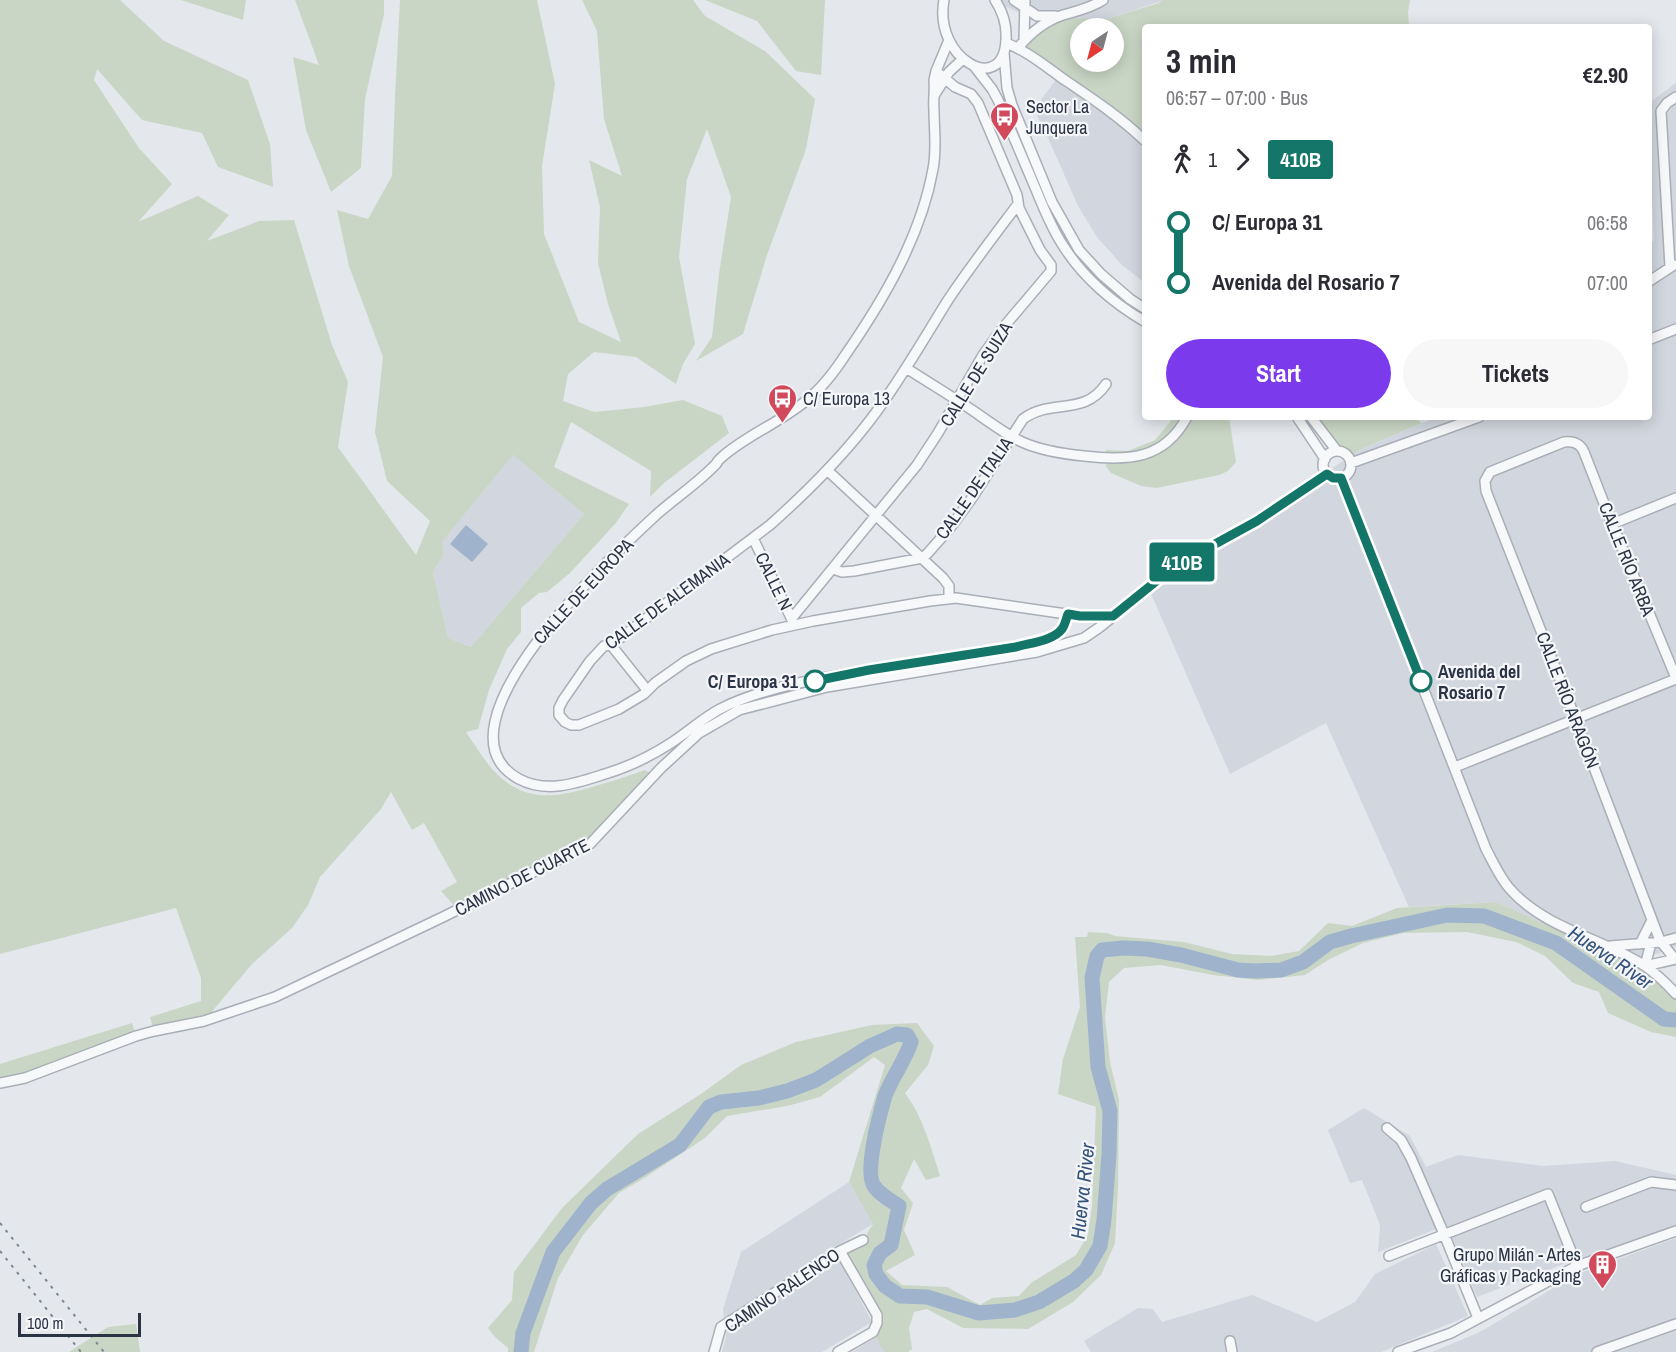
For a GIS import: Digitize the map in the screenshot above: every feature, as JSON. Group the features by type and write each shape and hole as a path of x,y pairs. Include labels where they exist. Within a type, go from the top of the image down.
{"street":[{"path":"944,0 943,18 949,40 963,59 974,66 992,89 1042,204 1064,247 1094,284 1142,320"},
{"path":"995,0 1004,19 1006,31 1007,88 1053,202 1079,250 1101,274 1142,307"},
{"path":"1014,0 1025,4 1039,16 1061,16"},
{"path":"974,66 983,68 991,66 997,62 1005,48 1021,44 1049,21 1103,0"},
{"path":"1021,44 1025,4"},
{"name":"CALLE DE EUROPA","path":"949,40 934,80 933,112 936,142 934,166 925,201 916,228 893,277 845,355 819,389 794,410 723,456 658,513 550,623 513,676 500,705 493,741 497,755 507,770 522,781 546,787 569,784 612,772 644,758 670,744 718,710 749,697 797,684 869,670 1034,642 1063,628 1068,614"},
{"path":"1021,44 1142,138"},
{"path":"935,94 952,68 963,59"},
{"name":"CALLE DE SUIZA","path":"793,622 833,568 917,465 983,355 1051,269 1051,265 1032,235 1018,204 1017,195 978,103 968,92 955,87 936,71"},
{"path":"935,94 955,87"},
{"path":"1652,279 1673,265 1661,111 1676,97"},
{"name":"CALLE DE ALEMANIA","path":"1018,204 966,274 871,419 827,470 786,511 753,538 611,645 604,646 590,661 562,700 559,715 564,722 571,725 592,721 644,694 686,661 711,649 793,622 949,598 1080,616 1113,616"},
{"path":"1652,338 1676,329"},
{"path":"906,368 1011,436 1032,446 1057,453 1101,458 1132,458 1145,455 1172,439 1185,420"},
{"name":"CALLE DE ITALIA","path":"922,558 950,528 1019,424 1029,414 1044,409 1086,402 1097,396 1106,384"},
{"path":"1299,420 1325,459"},
{"path":"1313,420 1337,451 1346,454 1351,463 1348,474 1341,478 1333,478 1323,467 1330,453 1337,451"},
{"path":"1351,463 1468,420"},
{"name":"CALLE RÍO ARAGÓN","path":"1575,442 1564,442 1493,470 1485,481 1486,491 1652,920 1661,942 1675,959"},
{"name":"CALLE RÍO ARBA","path":"1575,442 1584,452 1676,679"},
{"path":"827,470 946,581 949,586 949,598"},
{"name":"CAMINO DE CUARTE","path":"0,1083 25,1078 153,1030 204,1021 275,997 581,849 590,844 661,768 699,733 739,710 827,687 1037,652 1084,638 1175,566 1257,521 1327,474"},
{"path":"1341,478 1486,849 1509,888 1537,913 1645,966 1676,994"},
{"path":"1612,524 1676,498"},
{"name":"CALLE N","path":"753,538 793,622"},
{"path":"833,568 842,572 854,572 922,558"},
{"path":"1080,616 1096,629"},
{"path":"1091,616 1096,629"},
{"path":"611,645 647,690"},
{"path":"1455,767 1676,679"},
{"path":"1640,944 1652,920"},
{"path":"1608,946 1661,942 1676,938"},
{"path":"1645,966 1651,943"},
{"path":"1645,966 1675,959"},
{"path":"1387,1128 1401,1140 1411,1158 1478,1318"},
{"path":"1586,1207 1652,1182 1676,1185"},
{"path":"1389,1256 1548,1194 1577,1266"},
{"path":"1398,1352 1451,1333 1577,1266 1676,1231"},
{"name":"CAMINO RALENCO","path":"714,1352 721,1327 840,1251 863,1240"},
{"path":"838,1352 873,1332 877,1323 877,1315 840,1251"},
{"path":"1597,1352 1676,1324"},
{"path":"1230,1341 1232,1352"}],"shaded area":[{"path":"991,0 1162,0 1109,18 1027,16"},
{"path":"1055,81 1104,114 1142,145 1142,280 1122,265 1097,237 1078,206 1034,109"},
{"path":"1676,83 1676,946 1633,964 1496,902 1409,907 1326,723 1230,774 1148,587 1313,482 1357,451 1430,420 1652,420 1652,242 1654,240 1652,101"},
{"path":"513,455 584,514 471,647 448,638 433,572 444,554 442,542"},
{"path":"1364,1108 1410,1136 1426,1167 1458,1155 1544,1166 1615,1161 1676,1175 1676,1226 1582,1257 1477,1297 1447,1225 1378,1252 1380,1225 1362,1180 1350,1183 1328,1130"},
{"path":"849,1182 873,1224 833,1248 872,1322 822,1352 722,1352 726,1337 723,1309 741,1252"},
{"path":"1676,1238 1676,1352 1432,1352 1480,1332 1577,1274"},
{"path":"1436,1244 1468,1316 1381,1352 1091,1352 1084,1341 1138,1308 1153,1309 1162,1322 1252,1295 1317,1322 1355,1302 1375,1274"},
{"path":"877,1337 884,1352 852,1352"}],"green space":[{"path":"0,0 120,0 164,41 248,80 270,144 273,187 218,167 202,133 142,120 97,69 94,80 139,148 172,184 138,222 198,196 229,215 207,241 259,221 294,220 332,345 348,382 338,447 416,555 430,521 387,481 375,432 383,357 349,266 337,210 368,219 392,176 400,0 537,0 555,84 542,166 544,234 579,322 621,342 608,304 598,263 600,207 589,160 622,176 604,119 597,31 582,0 693,0 705,16 765,51 815,99 806,149 767,255 743,334 696,361 712,337 731,197 707,129 687,179 679,257 695,344 683,364 676,384 636,357 594,352 568,374 563,401 594,412 683,400 722,416 729,433 664,483 650,497 651,471 571,422 554,467 629,504 615,524 570,573 547,592 539,593 521,608 521,632 507,649 489,690 478,729 466,732 493,770 505,781 528,793 564,794 645,770 654,776 590,844 458,910 441,891 457,882 424,823 412,830 391,792 381,809 320,877 308,905 292,928 252,964 204,1021 154,1031 150,1017 201,1001 201,978 176,908 0,954","holes":["513,455 584,514 471,647 448,638 433,572 444,554 442,542"]},
{"path":"181,0 246,0 243,20"},
{"path":"295,0 384,0 384,14 365,99 361,168 331,192 306,130 293,57 319,65"},
{"path":"705,0 825,0 821,75 796,71 757,21"},
{"path":"1162,0 1410,0 1409,24 1142,24 1142,145 1104,114 1055,81 1058,76 1018,48 1058,17 1073,18 1070,18 1070,72 1124,72 1124,18 1110,18 1159,3"},
{"path":"1172,420 1229,420 1236,462 1228,471 1219,475 1157,488 1141,486 1111,473 1106,466 1106,450 1128,451 1155,440"},
{"path":"1313,420 1418,420 1422,423 1357,451 1349,458 1337,451"},
{"path":"1496,902 1633,964 1645,966 1676,994 1676,1037 1651,1032 1608,1013 1599,992 1573,983 1545,956 1516,942 1467,932 1403,933 1363,943 1328,960 1305,975 1259,980 1213,975 1161,965 1124,968 1109,982 1105,1017 1110,1062 1119,1100 1115,1243 1101,1275 1073,1302 1028,1329 963,1328 927,1309 914,1312 909,1328 912,1349 908,1352 884,1352 873,1332 877,1323 840,1251 863,1240 873,1224 849,1182 885,1065 874,1057 820,1097 787,1106 727,1116 705,1138 619,1193 583,1235 558,1278 534,1352 508,1352 508,1348 488,1328 512,1300 514,1272 562,1208 638,1134 701,1094 741,1065 796,1042 872,1025 917,1023 934,1046 928,1065 905,1093 922,1122 940,1176 926,1180 914,1159 901,1188 913,1203 904,1230 915,1255 886,1271 902,1285 947,1287 980,1305 992,1298 1019,1296 1031,1283 1076,1255 1088,1235 1092,1207 1096,1107 1058,1094 1063,1059 1080,1007 1075,937 1087,937 1088,932 1107,933 1115,936 1184,942 1232,954 1271,956 1299,951 1328,923 1352,926 1397,908"},
{"path":"132,1023 136,1036 0,1083 0,1064"},
{"path":"136,1324 140,1352 69,1352 108,1327"}],"water":[{"path":"466,525 488,544 472,562 450,544"}],"waterway":[{"name":"Huerva River","path":"521,1352 523,1333 553,1252 591,1203 607,1189 680,1145 709,1107 721,1102 759,1098 787,1091 816,1080 870,1046 897,1034 907,1035 911,1042 885,1096 874,1142 871,1179 882,1195 899,1206 891,1245 880,1253 874,1265 876,1274 885,1286 900,1296 927,1297 979,1313 1015,1310 1039,1302 1074,1281 1086,1270 1100,1246 1104,1220 1110,1111 1098,1067 1092,978 1097,956 1102,950 1147,949 1238,970 1281,970 1303,962 1330,942 1351,936 1447,915 1484,916 1556,943 1664,1019 1676,1020"}],"railway":[{"path":"0,1223 104,1352"},
{"path":"0,1251 81,1352"}],"bus line":[{"name":"410B","path":"815,681 869,670 1016,647 1052,636 1063,628 1068,614 1113,616 1175,566 1257,521 1327,474 1333,478 1341,478 1421,681"}],"place":[{"name":"Sector La Junquera","path":"1005,142"},
{"name":"C/ Europa 13","path":"782,424"},
{"name":"C/ Europa 31","path":"815,681"},
{"name":"Avenida del Rosario 7","path":"1421,681"},
{"name":"Grupo Milán - Artes Gráficas y Packaging","path":"1602,1290"}]}
